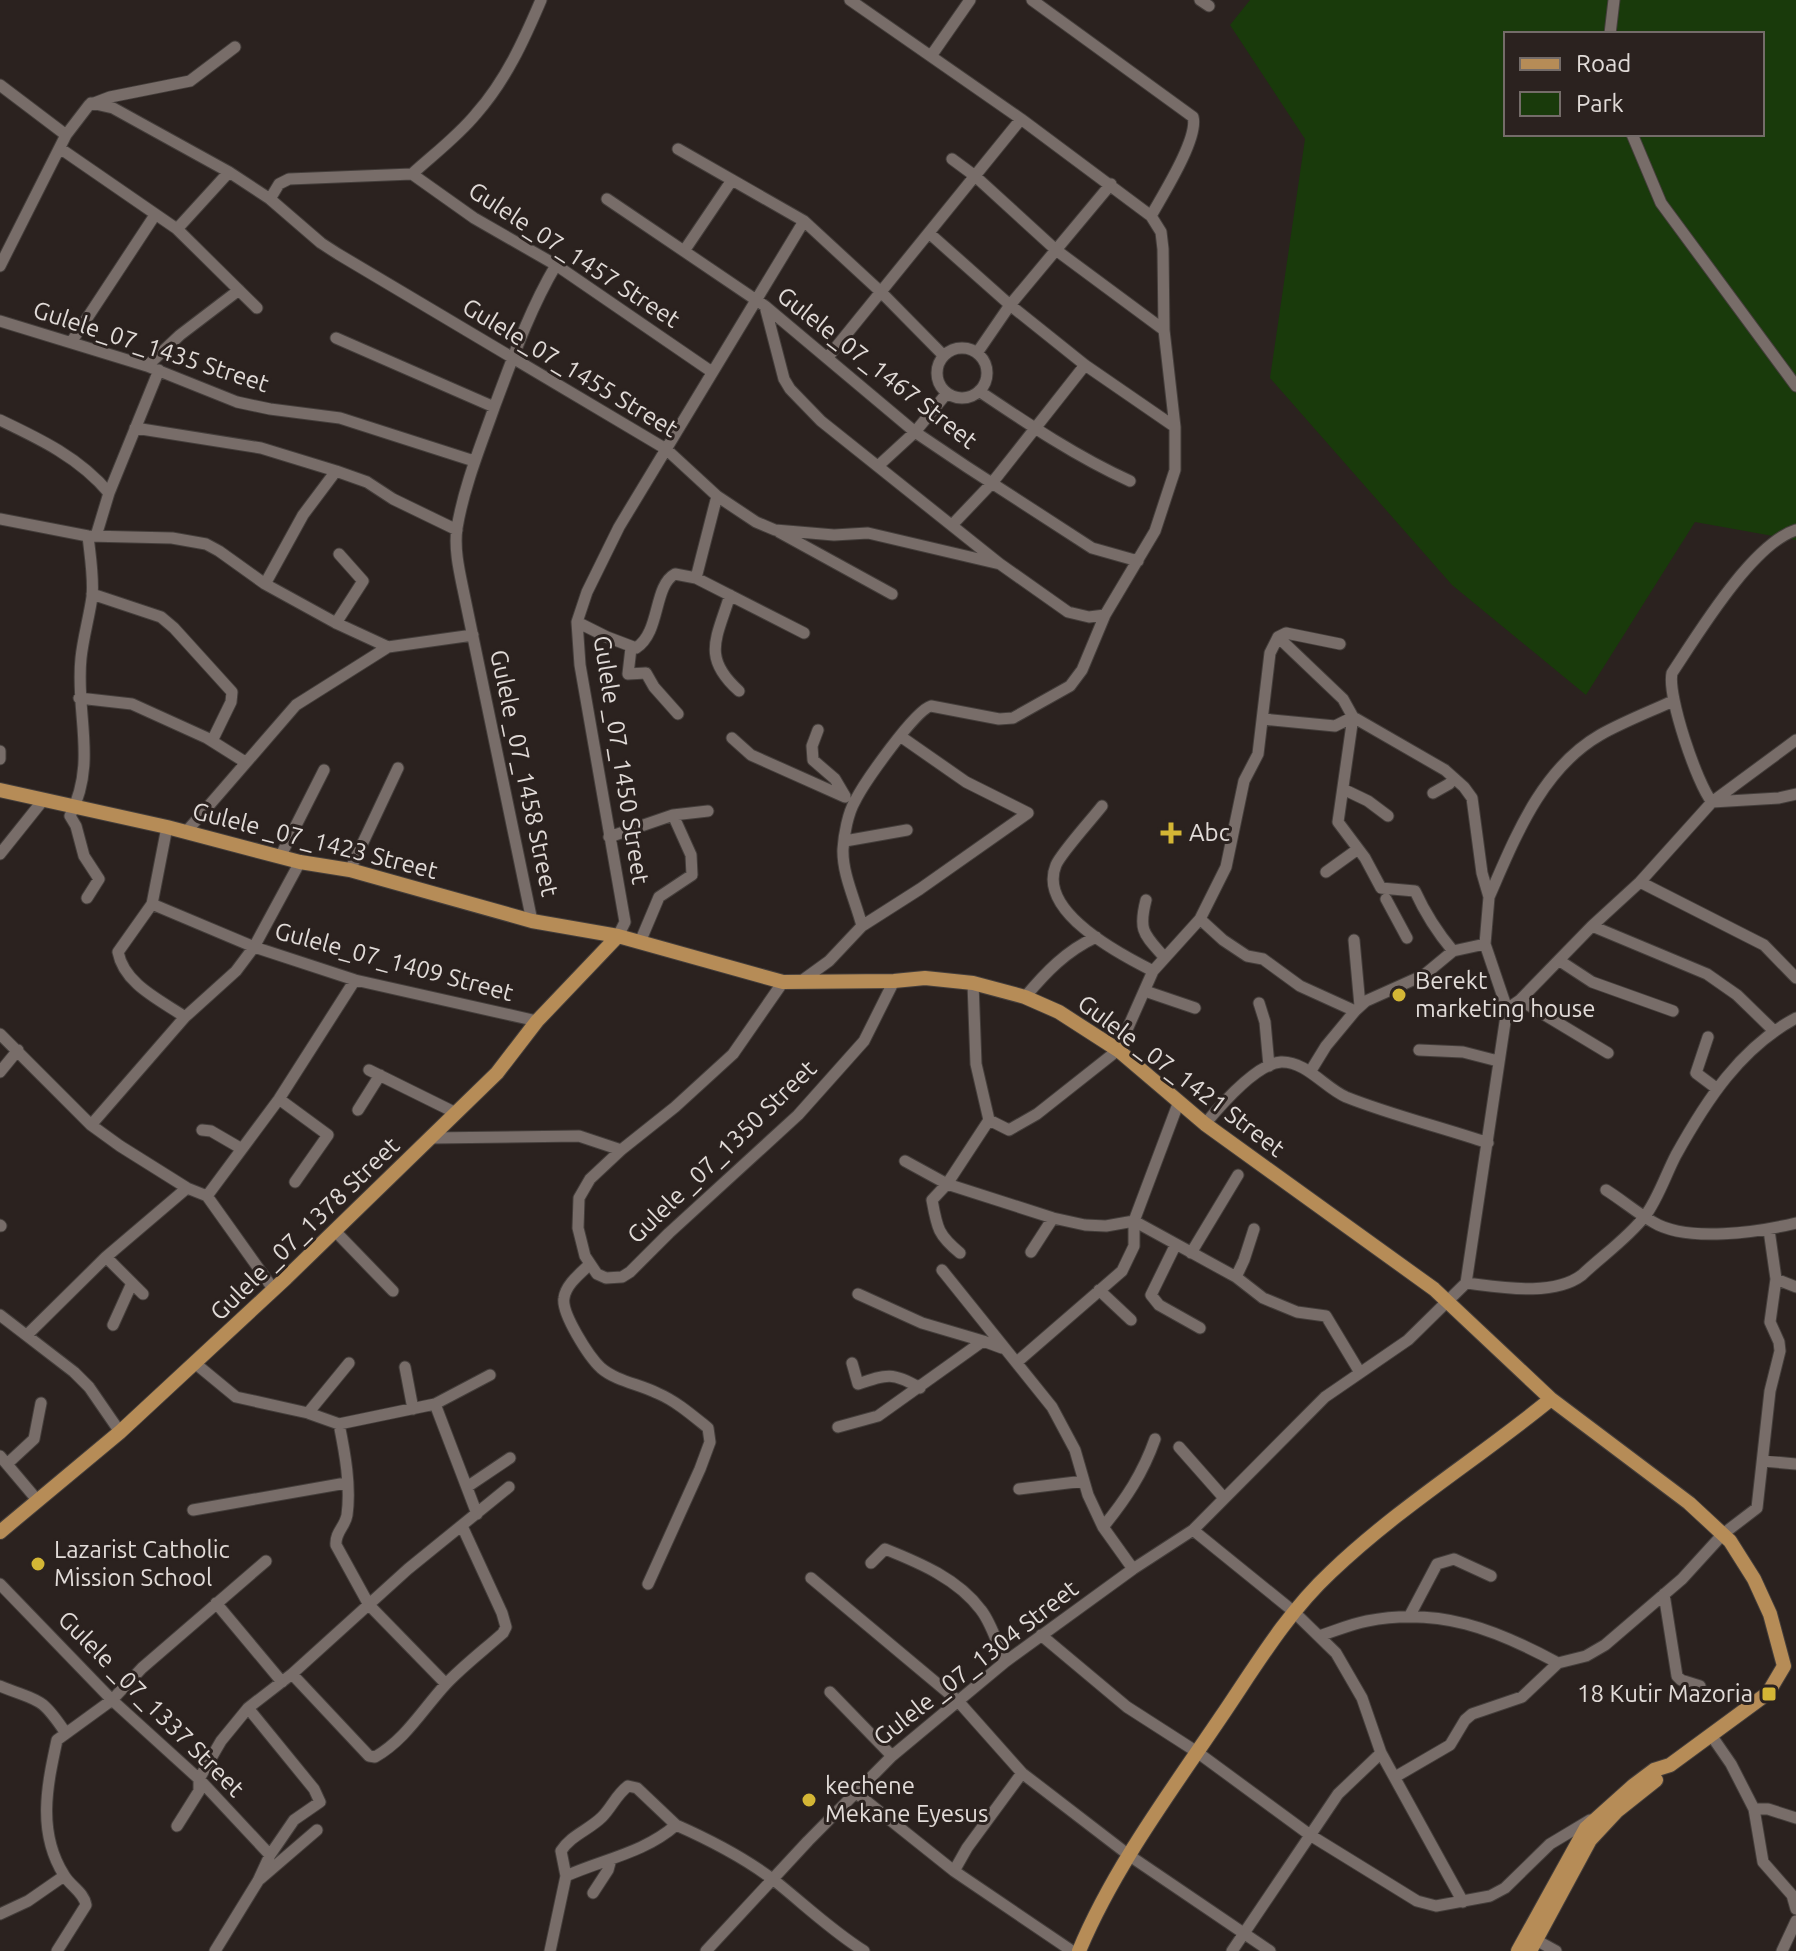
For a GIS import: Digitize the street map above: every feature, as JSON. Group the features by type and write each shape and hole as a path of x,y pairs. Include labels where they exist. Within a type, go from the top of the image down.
{"main road":[{"name":"Gulele _07_1423 Street","path":"0,790 167,827 300,862 350,870 532,921 618,936"},
{"name":"Gulele _07_1421 Street","path":"618,936 783,982 925,978 973,983 1025,997 1059,1012 1118,1050 1178,1104 1421,1280 1551,1399 1689,1503 1723,1534 1743,1560 1765,1602 1790,1667"},
{"name":"Gulele _07_1378 Street","path":"0,1532 120,1432 274,1290 497,1073 537,1021 618,936"},
{"path":"1079,1951 1092,1918 1130,1856 1293,1611 1385,1522 1551,1399"},
{"path":"1533,1946 1590,1840 1617,1811 1670,1765 1768,1693 1790,1667"},
{"path":"1518,1951 1575,1844 1598,1816 1654,1770 1670,1765"}],"street":[{"path":"270,199 279,184 289,179 412,174 487,100 516,57 541,0"},
{"path":"931,56 970,0"},
{"path":"1032,0 1193,117 1195,123 1191,138 1151,216"},
{"path":"1610,32 1614,0"},
{"path":"857,2 1151,216 1161,232 1163,249 1164,330 1175,427 1175,470 1155,531 1105,615 1082,670 1070,686 1013,718 999,719 931,706 920,711 850,799 845,841 846,870 862,926"},
{"path":"0,266 66,135 91,103 190,81 235,47"},
{"path":"0,85 66,135"},
{"name":"Gulele_07_1455 Street","path":"91,103 113,108 229,172 270,199 321,243 666,449 717,496 756,522 775,530 834,535 868,533 1000,564"},
{"path":"828,357 1021,119"},
{"path":"1633,136 1661,203 1796,386"},
{"path":"61,149 177,229 257,308"},
{"path":"678,149 804,221 943,355"},
{"path":"952,159 1056,250 1164,330"},
{"path":"177,229 229,172"},
{"name":"Gulele_07_1457 Street","path":"412,174 474,218 556,265 712,372"},
{"path":"684,251 732,180"},
{"path":"977,353 1010,305 1111,184"},
{"name":"Gulele_07_1467 Street","path":"607,199 760,303 915,432 1092,548 1138,561"},
{"path":"72,341 155,215"},
{"name":"Gulele _07_1450 Street","path":"618,936 625,922 580,665 577,622 587,592 619,527 712,372 760,303 804,221"},
{"path":"929,233 1010,305 1085,365 1175,427"},
{"name":"Gulele _07_1458 Street","path":"532,921 458,562 457,530 474,461 512,358 537,296 556,265"},
{"path":"87,898 99,879 84,856 70,816 85,767 85,724 79,698 81,658 92,594 92,536 135,428 153,368 180,335 239,290"},
{"path":"760,303 784,379 821,421 1000,564 1068,612 1089,617 1105,615"},
{"name":"Gulele_07_1435 Street","path":"0,321 153,368 237,402 340,418 474,461"},
{"path":"336,338 494,407"},
{"path":"957,348 977,353 986,369 984,384 979,391 964,397 947,393 937,379 943,355 957,348"},
{"path":"953,524 992,483 1085,365"},
{"path":"979,391 1035,429 1111,474 1130,481"},
{"path":"878,466 915,432 947,393"},
{"path":"0,420 75,461 109,493"},
{"path":"135,428 261,448 336,471 367,482 393,499 457,530"},
{"path":"265,584 303,515 336,471"},
{"path":"696,578 717,496"},
{"path":"0,519 92,536 172,538 206,544 265,584 388,647"},
{"path":"775,530 892,594"},
{"path":"1712,802 1702,788 1673,701 1672,673 1730,590 1766,550 1784,534 1796,530"},
{"path":"336,623 363,581 339,554"},
{"path":"577,622 631,648 642,644 649,634 671,575 696,578 804,633"},
{"path":"92,594 161,617 232,692 231,702 212,741"},
{"path":"730,595 714,654 723,676 739,691"},
{"path":"973,983 976,1064 989,1120 1009,1130 1037,1114 1118,1050 1153,971 1200,919 1226,867 1244,781 1258,754 1270,653 1278,637 1286,633 1340,644"},
{"path":"186,832 296,705 388,647 473,635"},
{"path":"1278,637 1343,699 1353,717 1445,770 1472,798 1482,873 1489,897"},
{"path":"631,648 628,674 646,673 678,714"},
{"path":"79,698 132,704 212,741 245,762"},
{"path":"1673,701 1599,736 1569,758 1545,787 1515,839 1489,897 1485,944 1507,1009 1466,1283 1511,1289 1571,1283 1645,1215 1716,1088 1773,1030 1796,1018"},
{"path":"1263,719 1335,726 1353,717"},
{"path":"1353,717 1338,822 1358,849 1407,938"},
{"path":"818,730 812,746 813,760 835,779 850,799"},
{"path":"799,983 829,961 862,926 1028,813 966,782 900,736"},
{"path":"732,738 751,755 850,799"},
{"path":"1507,1009 1520,1000 1640,882 1712,802 1796,740"},
{"path":"0,751 0,759"},
{"path":"350,870 398,768"},
{"path":"280,857 324,770"},
{"path":"1433,793 1454,778"},
{"path":"1343,789 1368,801 1388,816"},
{"path":"1712,802 1796,794"},
{"path":"0,854 44,799"},
{"path":"1102,806 1055,865 1054,893 1062,909 1096,937 1153,971"},
{"path":"609,837 673,815 708,811"},
{"path":"640,942 659,897 692,875 691,855 673,815"},
{"path":"167,827 152,904 118,952 120,966 131,979 185,1017"},
{"path":"845,841 907,830"},
{"path":"1326,872 1358,849"},
{"path":"91,1125 185,1017 236,971 254,947 300,862"},
{"path":"1640,882 1764,945 1796,978"},
{"path":"1387,898 1408,888 1415,891 1419,903 1453,951"},
{"path":"1146,900 1141,919 1143,932 1164,957"},
{"name":"Gulele_07_1409 Street","path":"152,904 254,947 355,980 537,1021"},
{"path":"1200,919 1223,940 1247,956 1263,959 1300,986 1358,1008"},
{"path":"1592,926 1707,974 1737,995 1773,1030"},
{"path":"1025,997 1050,968 1080,944 1096,937"},
{"path":"1354,940 1358,1008"},
{"path":"1310,1072 1326,1046 1358,1008 1424,975 1453,951 1485,944"},
{"path":"1560,961 1592,982 1673,1011"},
{"path":"207,1196 279,1099 355,980"},
{"name":"Gulele _07_1350 Street","path":"590,1264 597,1274 606,1278 622,1277 630,1272 753,1158 798,1115 864,1041 894,981"},
{"path":"648,1584 700,1469 710,1442 708,1428 658,1393 617,1378 600,1367 574,1328 564,1309 564,1297 569,1286 590,1264 578,1228 579,1198 590,1179 621,1150 675,1107 733,1054 783,982"},
{"path":"1145,991 1195,1008"},
{"path":"1520,1000 1608,1053"},
{"path":"1259,1003 1265,1022 1269,1066"},
{"path":"0,1034 91,1125 187,1188 207,1196 274,1290"},
{"path":"1708,1037 1696,1073 1716,1088"},
{"path":"0,1072 18,1050"},
{"path":"1419,1050 1463,1052 1498,1061"},
{"path":"1205,1124 1227,1099 1269,1066 1282,1062 1310,1072 1344,1096 1488,1143"},
{"path":"358,1110 375,1073 456,1113"},
{"path":"279,1099 328,1135 295,1182"},
{"path":"1017,1362 1122,1271 1134,1246 1134,1221 1178,1104"},
{"path":"960,1253 937,1229 932,1200 947,1184 989,1120"},
{"path":"202,1130 211,1131 242,1149"},
{"path":"431,1138 579,1136 621,1150"},
{"path":"905,1161 947,1184 1053,1218 1106,1226 1134,1221 1236,1277 1263,1298 1284,1308 1326,1316 1359,1371"},
{"path":"1191,1253 1238,1175"},
{"path":"27,1335 106,1257 187,1188"},
{"path":"1606,1190 1654,1223 1668,1228 1700,1233 1769,1230 1796,1223"},
{"path":"1031,1252 1053,1218"},
{"path":"1236,1277 1254,1229"},
{"path":"1395,1777 1450,1745 1472,1714 1522,1697 1558,1663 1598,1650 1664,1594 1707,1554 1723,1534 1757,1508 1770,1391 1780,1351 1770,1322 1776,1279 1769,1230"},
{"path":"335,1231 393,1291"},
{"path":"1175,1246 1151,1295 1159,1305 1200,1328"},
{"path":"106,1257 143,1294"},
{"path":"942,1270 1052,1407 1069,1438 1103,1527 1133,1569"},
{"path":"1776,1279 1796,1287"},
{"path":"113,1325 132,1283"},
{"name":"Gulele _07_1304 Street","path":"706,1951 892,1756 1005,1662 1133,1569 1193,1530 1325,1397 1408,1340 1466,1283"},
{"path":"1099,1290 1131,1320"},
{"path":"858,1294 922,1323 1003,1349"},
{"path":"0,1332 5,1319 27,1335 89,1387 120,1432"},
{"path":"838,1427 878,1416 983,1341"},
{"path":"308,1413 349,1363"},
{"path":"852,1363 858,1384 883,1375 899,1375 920,1388"},
{"path":"196,1364 236,1397 308,1413 339,1424 435,1404 490,1375"},
{"path":"405,1367 413,1409"},
{"path":"38,1501 4,1460 34,1439 41,1403"},
{"path":"435,1404 477,1514"},
{"path":"339,1424 346,1456 347,1515 335,1540 369,1605 446,1684"},
{"path":"1103,1527 1126,1499 1145,1468 1155,1439"},
{"path":"1179,1447 1224,1498"},
{"path":"467,1487 510,1458"},
{"path":"1763,1461 1796,1464"},
{"path":"1019,1489 1084,1481"},
{"path":"193,1510 346,1483"},
{"path":"177,1826 199,1791 199,1779 221,1741 248,1708 287,1678 408,1569 509,1487"},
{"path":"216,1603 287,1678 369,1756 375,1757 409,1731 446,1684 503,1633 506,1621 462,1526"},
{"path":"1193,1530 1293,1611 1336,1653 1351,1676 1381,1753 1463,1902"},
{"path":"871,1563 885,1549 923,1564 958,1586 983,1611 1005,1662"},
{"path":"1409,1617 1437,1564 1454,1559 1491,1576"},
{"path":"57,1951 86,1905 85,1899 64,1876 53,1848 45,1809 57,1740 112,1700 142,1668 266,1561"},
{"path":"811,1578 958,1701 1022,1773 1130,1856 1270,1951"},
{"name":"Gulele _07_1337 Street","path":"0,1584 112,1700 199,1779 270,1855"},
{"path":"1664,1594 1677,1676 1700,1686"},
{"path":"1319,1636 1365,1621 1435,1616 1484,1629 1558,1663"},
{"path":"1041,1635 1127,1707 1197,1752 1310,1835 1417,1901 1436,1906 1497,1893 1542,1849 1598,1816"},
{"path":"0,1686 40,1700 65,1732"},
{"path":"830,1692 892,1756"},
{"path":"215,1951 258,1881 270,1855 294,1820 320,1802 314,1789 248,1708"},
{"path":"1711,1735 1731,1764 1754,1809 1761,1857 1792,1895 1796,1909"},
{"path":"1232,1951 1338,1794 1381,1753"},
{"path":"954,1871 967,1848 1022,1773"},
{"path":"550,1951 566,1876 561,1851 565,1844 603,1816 618,1794 628,1786 637,1788 676,1825 716,1843 772,1879 839,1935 864,1951"},
{"path":"855,1792 954,1871 1072,1951"},
{"path":"1754,1809 1768,1809 1796,1818"},
{"path":"566,1876 655,1841 676,1825"},
{"path":"258,1881 317,1830"},
{"path":"593,1893 608,1870 611,1859"},
{"path":"0,1914 28,1901 64,1876"},
{"path":"1782,1951 1796,1921"},
{"path":"1533,1946 1556,1951"}],"green space":[{"path":"1250,0 1796,0 1796,540 1695,522 1586,695 1452,585 1270,378 1305,139 1230,25"}],"place":[{"name":"Abc","path":"1171,833"},
{"name":"Berekt marketing house","path":"1399,995"},
{"name":"Lazarist Catholic Mission School","path":"38,1564"},
{"name":"18 Kutir Mazoria","path":"1769,1694"},
{"name":"kechene Mekane Eyesus","path":"809,1800"}]}
